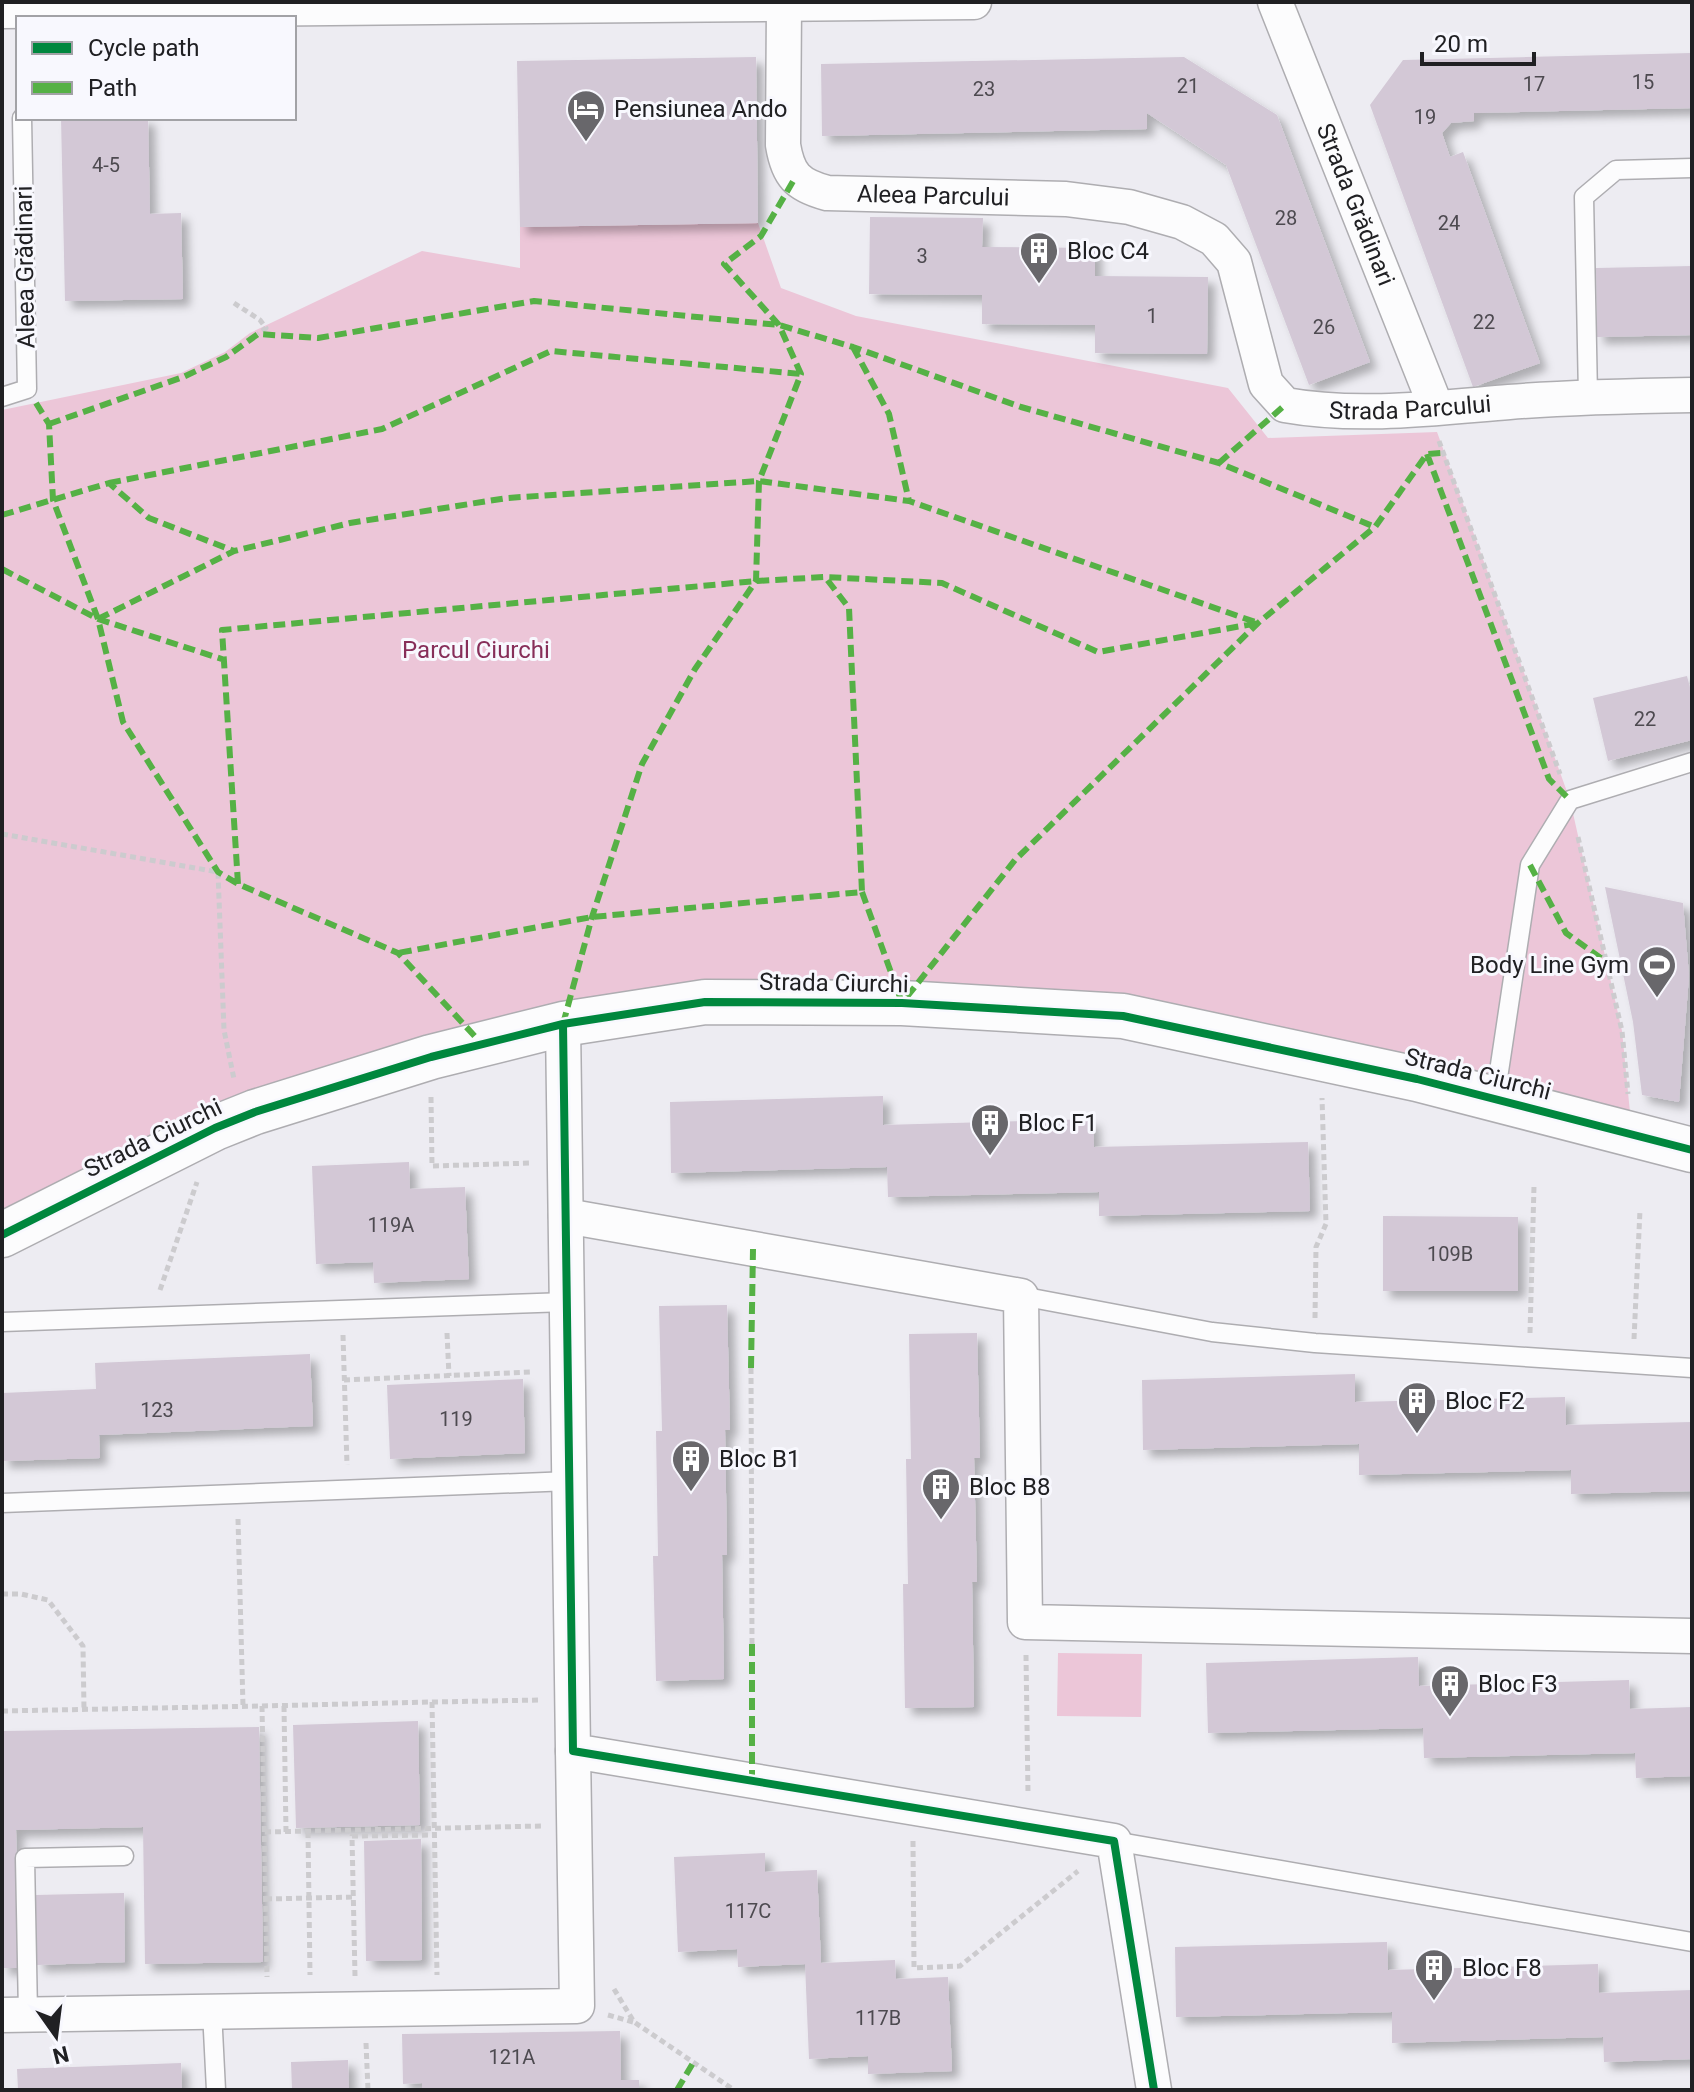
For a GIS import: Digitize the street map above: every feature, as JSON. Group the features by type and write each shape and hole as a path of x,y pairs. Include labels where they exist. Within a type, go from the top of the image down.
{"street":[{"path":"13,13 185,6 974,2"},
{"name":"Strada Grădinari","path":"1275,2 1436,407"},
{"name":"Aleea Parcului","path":"784,4 783,145 787,166 795,178 809,188 827,193 1066,199 1129,207 1182,222 1214,239 1234,262"},
{"name":"Strada Parcului","path":"1234,262 1266,384 1285,405 1331,410 1436,407 1588,396 1692,395"},
{"name":"Strada Ciurchi","path":"2,1235 215,1128 255,1112 431,1057 563,1024 705,1002 902,1003 1123,1016 1495,1098 1692,1150"},
{"path":"15,2014 577,2006 563,1024"},
{"path":"566,1216 1021,1296 1025,1622 1692,1636"},
{"path":"573,1751 1114,1841 1154,2090"}],"lane":[{"name":"Aleea Grădinari","path":"2,397 27,389 22,120"},
{"path":"1588,396 1584,197 1616,170 1692,168"},
{"path":"1495,1098 1530,865 1570,800 1692,762"},
{"path":"1021,1296 1212,1332 1315,1343 1692,1368"},
{"path":"2,1322 567,1302"},
{"path":"2,1503 570,1481"},
{"path":"1114,1841 1692,1942"},
{"path":"15,2014 25,1858 124,1856"},
{"path":"212,2011 216,2090"}],"path":[{"path":"234,303 260,320 266,328 258,334"},
{"path":"1442,453 1570,800 1622,1031 1632,1133"},
{"path":"2,834 218,872 224,1030 235,1081"},
{"path":"431,1057 432,1166 565,1162"},
{"path":"1315,1343 1316,1247 1326,1224 1321,1058"},
{"path":"151,1316 215,1128"},
{"path":"1530,1357 1534,1186"},
{"path":"1633,1364 1640,1210"},
{"path":"446,1305 449,1376"},
{"path":"342,1310 348,1490"},
{"path":"751,1368 752,1644"},
{"path":"344,1380 568,1371"},
{"path":"238,1494 243,1706"},
{"path":"2,1594 21,1594 48,1600 83,1646 84,1710"},
{"path":"1025,1622 1028,1776"},
{"path":"2,1711 573,1700"},
{"path":"432,1702 437,2007"},
{"path":"262,1706 268,2010"},
{"path":"284,1706 286,1832"},
{"path":"912,1808 914,1968 960,1966 1114,1841"},
{"path":"265,1832 434,1832 574,1825"},
{"path":"308,1832 311,2009"},
{"path":"352,1833 353,1897 368,2090"},
{"path":"266,1899 353,1897"},
{"path":"612,1986 634,2022 734,2090"}],"green space":[{"name":"Parcul Ciurchi","path":"758,223 781,288 856,316 1228,388 1268,438 1437,432 1570,800 1622,1031 1632,1133 1123,1016 705,1002 431,1057 2,1237 2,410 181,373 225,352 250,333 422,251 520,268 520,227"},
{"path":"1058,1653 1142,1654 1141,1717 1057,1716"}],"building":[{"path":"1692,53 1692,108 1474,113 1474,121 1451,123 1442,133 1450,157 1463,152 1540,363 1473,387 1370,105 1403,60"},
{"path":"756,57 758,223 520,227 517,61"},
{"path":"1184,57 1277,115 1370,362 1309,385 1226,165 1147,113 1147,129 822,136 821,64"},
{"path":"61,120 148,120 150,214 181,213 183,299 65,301"},
{"name":"Bloc C4","path":"870,217 983,218 982,247 1095,248 1095,276 1208,277 1207,354 1095,353 1095,325 982,324 982,295 869,294"},
{"path":"1692,266 1692,335 1597,337 1596,268"},
{"path":"1687,676 1692,696 1692,740 1608,761 1593,698"},
{"name":"Body Line Gym","path":"1605,887 1683,903 1689,976 1679,1102 1642,1095 1633,1022"},
{"name":"Bloc F1","path":"883,1096 883,1125 1093,1119 1094,1147 1308,1142 1310,1211 1099,1216 1099,1192 888,1197 887,1167 671,1173 670,1102"},
{"path":"409,1162 410,1189 465,1187 469,1279 374,1283 373,1262 316,1264 312,1166"},
{"path":"1383,1216 1518,1217 1518,1291 1383,1291"},
{"name":"Bloc B1","path":"727,1305 730,1430 725,1430 727,1555 722,1555 724,1679 656,1681 653,1556 658,1556 656,1431 662,1431 659,1306"},
{"name":"Bloc B8","path":"977,1333 980,1458 974,1458 977,1582 972,1582 974,1707 905,1708 903,1584 908,1584 906,1459 911,1459 909,1334"},
{"path":"310,1354 313,1426 99,1435 100,1458 2,1461 2,1393 96,1389 95,1363"},
{"name":"Bloc F2","path":"1355,1374 1355,1402 1565,1397 1566,1425 1692,1422 1692,1491 1571,1494 1571,1470 1359,1475 1359,1444 1143,1450 1142,1380"},
{"path":"523,1379 525,1453 390,1459 387,1385"},
{"name":"Bloc F3","path":"1418,1657 1419,1686 1629,1680 1630,1709 1692,1707 1692,1776 1636,1778 1635,1753 1424,1758 1423,1728 1208,1733 1206,1663"},
{"path":"418,1721 420,1825 296,1828 293,1725"},
{"path":"259,1727 263,1962 145,1964 143,1827 16,1830 19,1968 2,1968 2,1731"},
{"path":"421,1839 422,1960 366,1961 364,1841"},
{"path":"765,1853 765,1872 817,1870 821,1963 895,1960 896,1979 948,1977 952,2071 868,2074 868,2056 809,2059 805,1964 738,1967 737,1949 678,1952 674,1857"},
{"path":"124,1893 125,1962 37,1965 35,1895"},
{"name":"Bloc F8","path":"1387,1942 1388,1970 1598,1964 1599,1993 1692,1990 1692,2059 1604,2062 1603,2037 1392,2043 1392,2012 1176,2017 1175,1947"},
{"path":"620,2031 621,2080 639,2080 639,2090 422,2090 422,2083 403,2084 402,2034"},
{"path":"348,2060 349,2090 292,2090 291,2062"},
{"path":"181,2063 182,2090 18,2090 17,2069"}],"marked path":[{"path":"563,1024 592,917 642,764 695,669 756,581 759,481 801,374 779,325 724,264 761,236 795,178"},
{"path":"49,424 183,377 226,357 258,334 318,338 534,301 779,325 853,347 1021,407 1219,463 1375,527"},
{"path":"853,347 889,414 909,501"},
{"path":"109,483 382,429 551,351 801,374"},
{"path":"36,403 49,424 53,500 98,619 123,722 218,872 238,884 398,953 482,1044"},
{"path":"1219,463 1285,405"},
{"path":"862,892 902,1003 1015,860 1258,623 1375,527 1427,454 1442,453"},
{"path":"1427,454 1549,779 1570,800"},
{"path":"98,619 234,551 350,523 507,498 759,481 909,501 1258,623 1098,652 942,583 825,577"},
{"path":"2,515 109,483 149,518 234,551"},
{"path":"2,569 98,619 225,660"},
{"path":"238,884 222,630 825,577 849,608 862,892 592,917 398,953"},
{"path":"1530,865 1566,933 1605,961"},
{"path":"751,1368 753,1249"},
{"path":"752,1644 752,1782"},
{"path":"677,2090 693,2063"}],"cycle path":[{"path":"2,1235 215,1128 255,1112 431,1057 563,1024 705,1002 902,1003 1123,1016 1417,1079 1692,1150"},
{"path":"563,1024 573,1751 1114,1841 1154,2090"}],"place":[{"name":"Pensiunea Ando","path":"586,143"},
{"name":"Bloc C4","path":"1039,285"},
{"name":"Body Line Gym","path":"1657,999"},
{"name":"Bloc F1","path":"990,1157"},
{"name":"Bloc F2","path":"1417,1435"},
{"name":"Bloc B1","path":"691,1493"},
{"name":"Bloc B8","path":"941,1521"},
{"name":"Bloc F3","path":"1450,1718"},
{"name":"Bloc F8","path":"1434,2002"}]}
